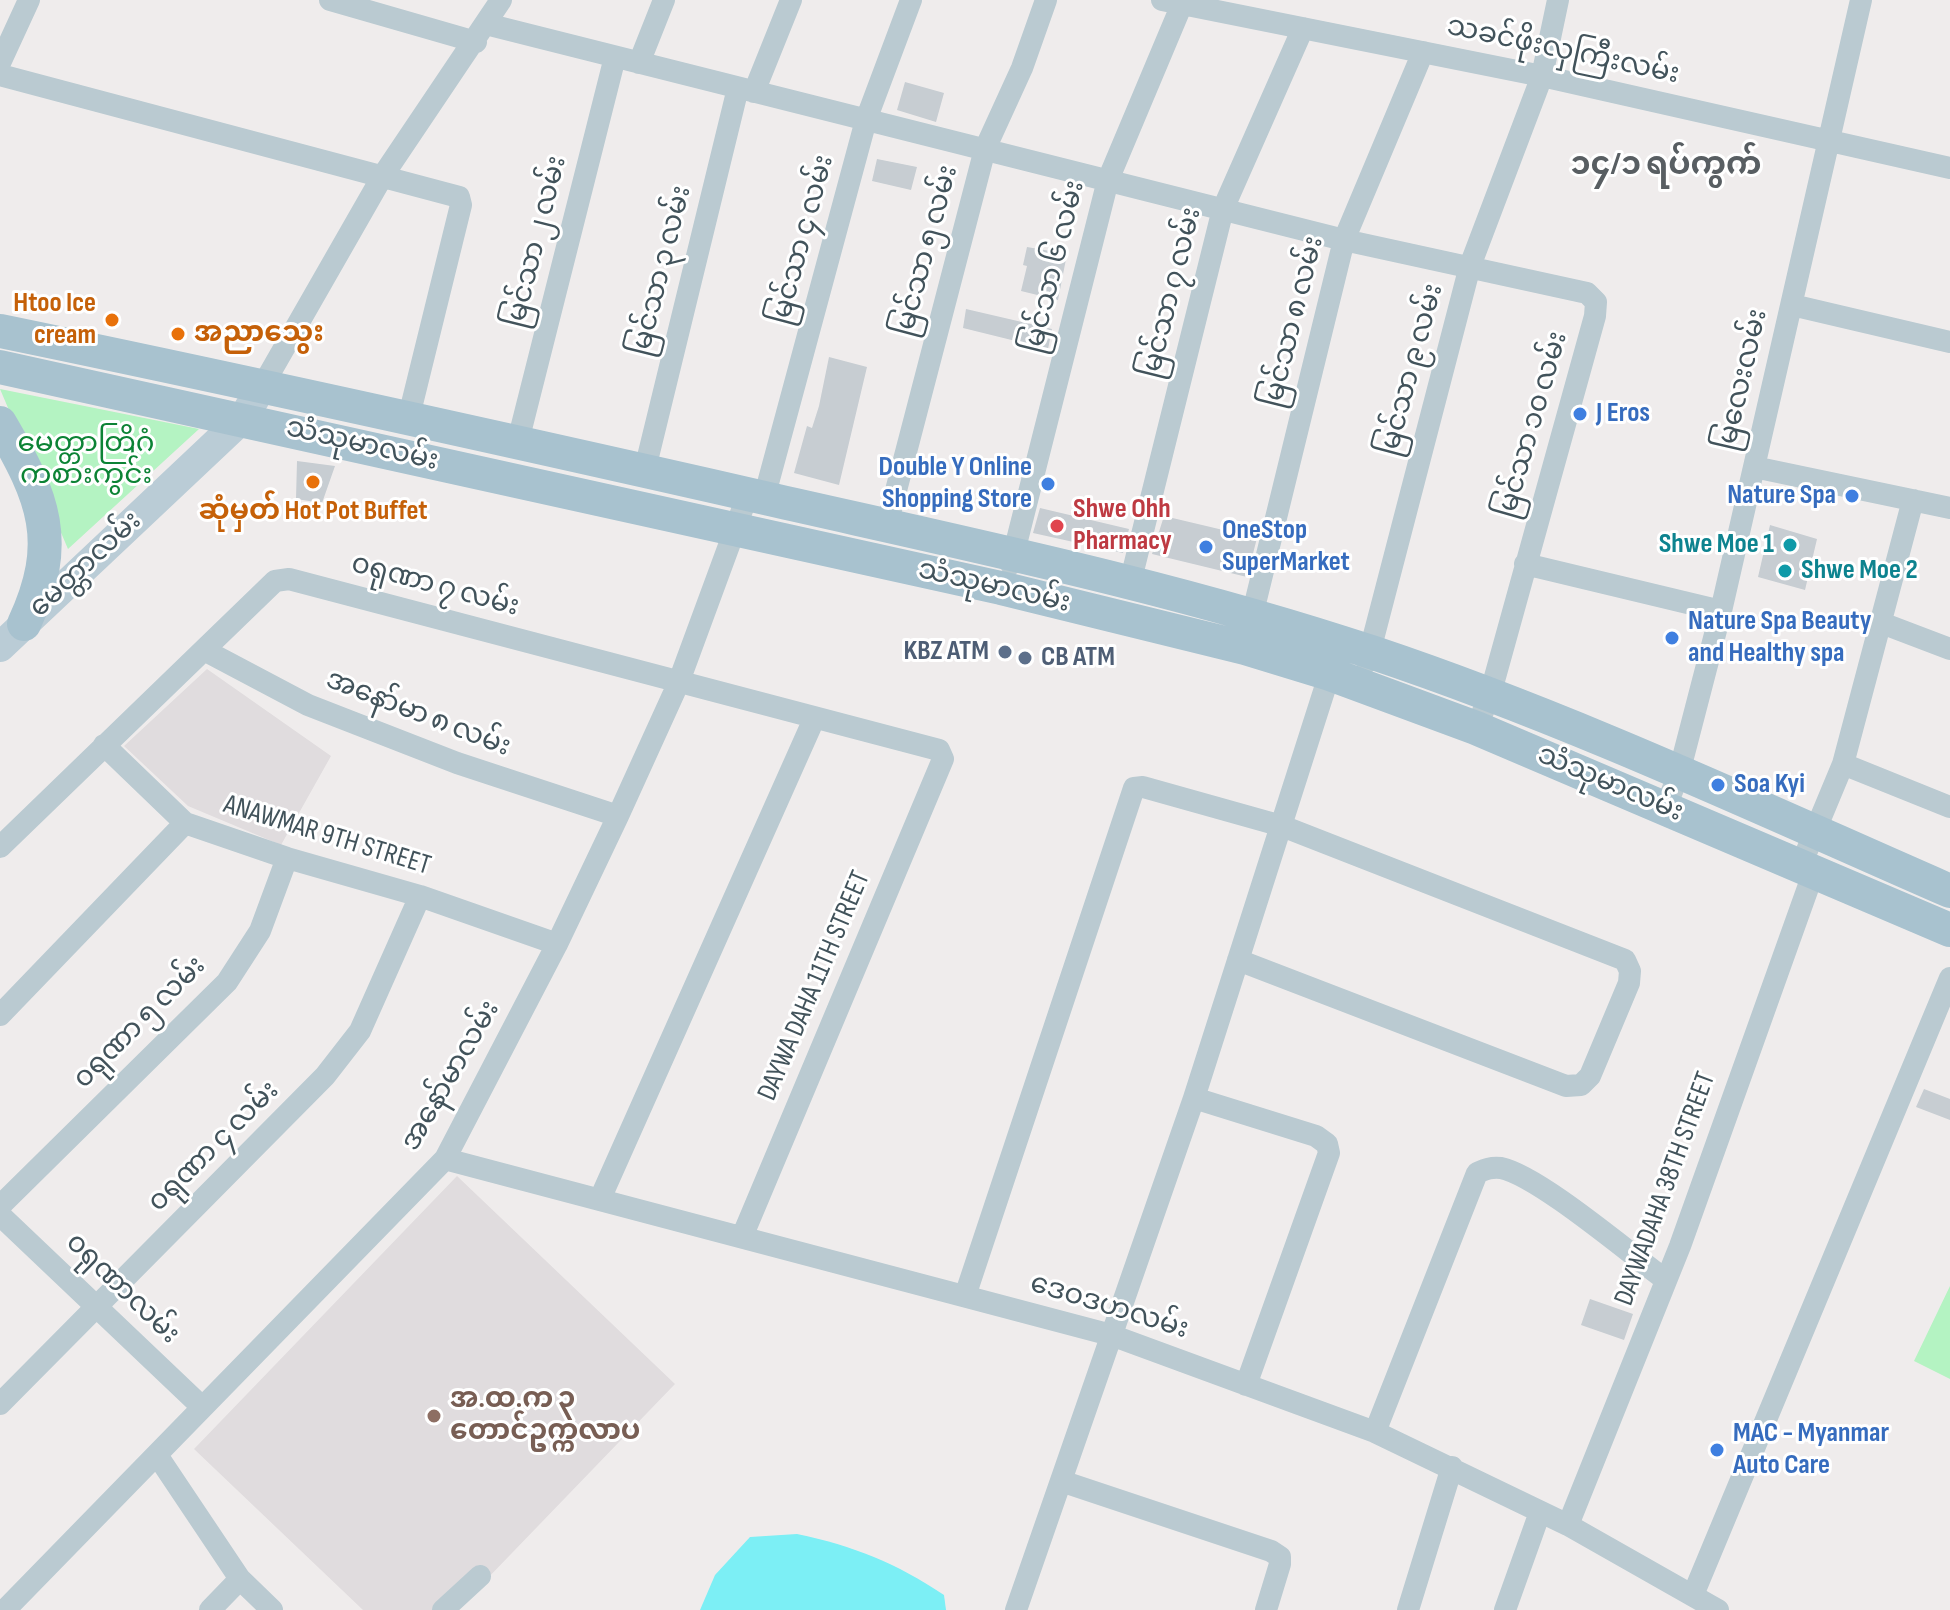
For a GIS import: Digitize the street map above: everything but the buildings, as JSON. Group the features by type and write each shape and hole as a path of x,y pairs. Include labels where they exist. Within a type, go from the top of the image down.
{"main road":[{"name":"သံသုမာလမ်း","path":"0,331 409,416 645,469 1014,554 1252,616 1476,728 1950,930"},
{"name":"သံသုမာလမ်း","path":"0,367 243,418 1001,588 1231,644 1350,664 1490,695 1950,891"},
{"name":"မေတ္တာလမ်း","path":"12,636 243,418 263,385"},
{"path":"0,423 38,496 47,545 40,590 12,636"},
{"path":"522,482 526,443"}],"street":[{"path":"0,63 29,0"},
{"path":"330,0 481,33 615,57 1344,240 1470,266"},
{"path":"263,385 382,177 501,0"},
{"path":"639,63 664,0"},
{"name":"မြင်သာ ၃ လမ်း","path":"645,469 746,90 791,0"},
{"name":"မြင်သာ ၄ လမ်း","path":"756,496 866,120 911,0"},
{"name":"မြင်သာ ၅ လမ်း","path":"887,525 985,149 1022,68 1046,0"},
{"name":"မြင်သာ ၉ လမ်း","path":"1016,1610 1194,1098 1282,826 1350,664 1470,266 1542,76 1558,0"},
{"name":"မြလေးလမ်း","path":"1666,807 1679,773 1721,611 1861,0"},
{"name":"သခင်ဖိုးလှကြီးလမ်း","path":"1172,2 1249,8 1303,28 1542,76 1950,168"},
{"name":"မြင်သာ ၆ လမ်း","path":"1001,588 1014,554 1108,180 1172,2"},
{"name":"မြင်သာ ၇ လမ်း","path":"1130,583 1223,209 1303,28"},
{"name":"မြင်သာ ၈ လမ်း","path":"1252,616 1344,240 1423,52"},
{"name":"မြင်သာ ၂ လမ်း","path":"526,443 615,57"},
{"path":"0,75 459,197 462,202 409,416"},
{"name":"မြင်သာ ၁၀ လမ်း","path":"1470,266 1587,293 1596,302 1490,695 1476,728"},
{"path":"1792,305 1950,342"},
{"path":"1754,467 1950,508"},
{"name":"အနော်မာလမ်း","path":"5,1610 445,1159 557,944 618,816 678,684 734,530 756,496"},
{"name":"DAYWADAHA 38TH STREET","path":"1568,1525 1666,1280 1817,832 1843,764 1913,500"},
{"path":"1525,564 1721,611"},
{"name":"၀ရုဏာ ၇ လမ်း","path":"0,847 275,581 294,579 678,684 939,750 943,759"},
{"path":"1879,622 1950,649"},
{"name":"အနော်မာ ၈ လမ်း","path":"204,650 308,705 457,763 618,816"},
{"path":"600,1199 814,719"},
{"name":"ANAWMAR 9TH STREET","path":"104,745 185,823 287,858 420,896 557,944"},
{"name":"DAYWA DAHA 11TH STREET","path":"742,1237 943,759"},
{"path":"1843,764 1950,807"},
{"path":"965,1296 1134,788 1143,787 1282,826 1625,960 1630,971 1629,983 1590,1076 1581,1085 1566,1086 1238,960"},
{"path":"0,1015 185,823"},
{"name":"၀ရုဏာ ၅ လမ်း","path":"0,1206 227,982 260,931 287,858"},
{"name":"၀ရုဏာ ၄ လမ်း","path":"0,1404 325,1076 360,1031 420,896"},
{"path":"1693,1595 1950,978"},
{"path":"1194,1098 1316,1136 1327,1144 1329,1153 1246,1385"},
{"name":"ဒေဝဒဟလမ်း","path":"445,1159 1111,1335 1375,1432 1568,1525 1718,1610"},
{"path":"1375,1432 1477,1173 1498,1168 1545,1190 1666,1280"},
{"name":"၀ရုဏာလမ်း","path":"0,1215 202,1407"},
{"path":"157,1455 240,1579 272,1610"},
{"path":"1408,1610 1452,1467"},
{"path":"1061,1481 1271,1551 1280,1557 1280,1564 1266,1610"},
{"path":"1505,1610 1540,1512"},
{"path":"443,1610 480,1576"},
{"path":"210,1610 240,1579"}],"shaded area":[{"path":"207,669 331,756 281,845 188,806 124,746"},
{"name":"အ.ထ.က ၃ တောင်ဥက္ကလာပ","path":"457,1176 675,1384 457,1610 363,1610 194,1449"}],"green space":[{"name":"မေတ္တာတြိဂံ ကစားကွင်း","path":"0,389 199,429 68,549"},
{"path":"1950,1286 1950,1379 1914,1361"}],"water":[{"path":"797,1534 856,1550 909,1574 944,1595 946,1610 700,1610 715,1575 750,1537"}],"place":[{"name":"Htoo Ice cream","path":"112,320"},
{"name":"အညာသွေး","path":"178,334"},
{"name":"J Eros","path":"1580,414"},
{"name":"ဆုံမှတ် Hot Pot Buffet","path":"313,482"},
{"name":"Double Y Online Shopping Store","path":"1048,484"},
{"name":"Nature Spa","path":"1852,496"},
{"name":"Shwe Ohh Pharmacy","path":"1057,526"},
{"name":"Shwe Moe 1","path":"1790,545"},
{"name":"OneStop SuperMarket","path":"1206,547"},
{"name":"Shwe Moe 2","path":"1785,571"},
{"name":"Nature Spa Beauty and Healthy spa","path":"1672,638"},
{"name":"KBZ ATM","path":"1005,652"},
{"name":"CB ATM","path":"1025,658"},
{"name":"Soa Kyi","path":"1718,785"},
{"name":"အ.ထ.က ၃ တောင်ဥက္ကလာပ","path":"434,1416"},
{"name":"MAC - Myanmar Auto Care","path":"1717,1450"}],"district":[{"name":"၁၄/၁ ရပ်ကွက်","path":"1666,166"}]}
